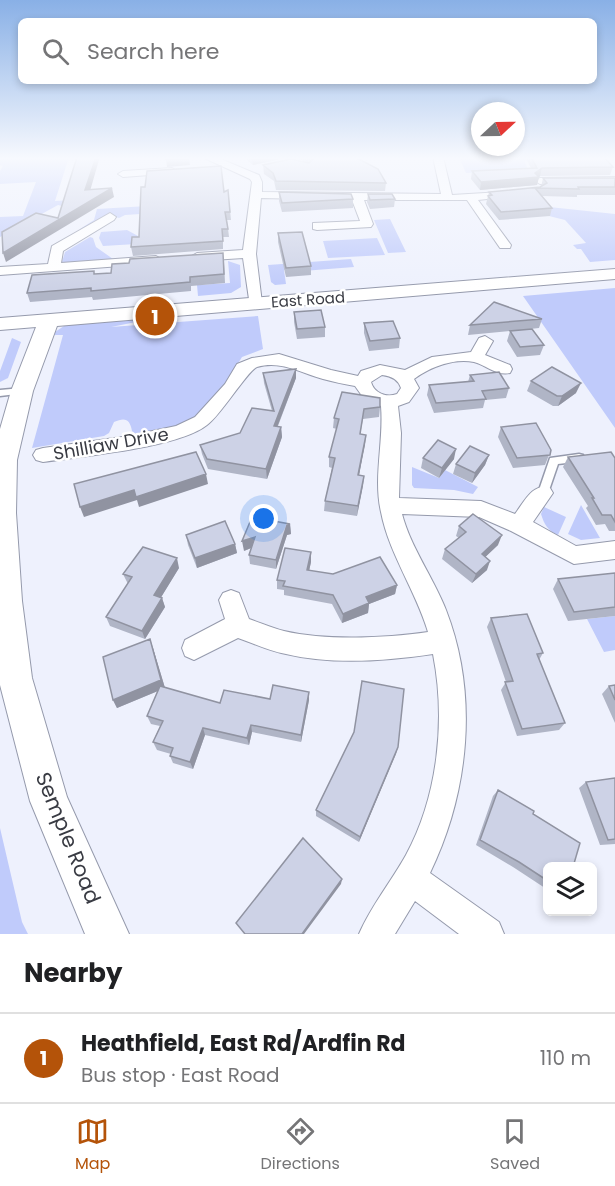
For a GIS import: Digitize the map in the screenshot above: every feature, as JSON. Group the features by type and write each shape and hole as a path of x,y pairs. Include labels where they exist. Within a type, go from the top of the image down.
{"street":[{"path":"255,201 249,254 255,303"},
{"path":"317,226 367,224 358,201"},
{"path":"473,201 505,245"},
{"path":"54,267 57,249 110,217"},
{"path":"0,271 249,254"},
{"name":"East Road","path":"0,324 423,292 615,274"},
{"name":"Semple Road","path":"49,320 11,392 4,460 2,513 15,678 49,801 107,934"},
{"path":"476,357 485,341"},
{"path":"405,378 418,367 454,356 476,357 504,369"},
{"name":"Shilliaw Drive","path":"43,455 117,437 181,431 201,421 232,387 243,368 252,363 279,359 328,375 362,382 361,387 368,395 389,401"},
{"path":"362,382 368,374 380,370 394,372 405,378 410,388 408,393 397,400 389,401 392,435 392,518 434,610 443,641 451,693 451,758 436,822 411,879 375,934"},
{"path":"519,525 543,493"},
{"path":"391,506 447,506 482,509 519,525 574,555 615,550"},
{"path":"231,600 237,620 236,626"},
{"path":"194,648 236,626 286,644 336,648 389,649 443,641"},
{"path":"411,879 487,934"}],"lane":[{"path":"543,493 554,461 588,457"}],"shaded area":[{"path":"29,201 90,201 84,212 58,205 0,237 0,217 23,216"},
{"path":"181,204 171,212 125,215 119,218 109,215 85,230 80,229 94,220 97,209"},
{"path":"540,206 615,214 615,260 590,262 581,249 573,245 586,243 565,220 549,216"},
{"path":"390,219 406,252 388,253 374,220"},
{"path":"127,230 138,236 139,240 136,244 103,246 99,238 101,232"},
{"path":"90,237 93,238 96,247 113,259 65,264 62,262 65,252"},
{"path":"377,238 385,255 328,258 323,241"},
{"path":"351,259 354,267 303,271 302,268 284,270 286,284 275,285 271,282 268,265"},
{"path":"228,261 240,265 241,287 231,293 198,296 197,285 230,283"},
{"path":"615,288 615,428 523,296"},
{"path":"258,316 263,349 242,357 223,388 198,416 178,427 138,436 126,420 121,420 114,422 109,433 104,436 32,448 63,335 55,335 55,332 67,324 137,319 136,322 111,327"},
{"path":"12,338 21,342 8,378 0,382 0,371"},
{"path":"412,467 439,478 445,470 478,487 473,494 454,490 414,488"},
{"path":"581,505 600,538 581,540 568,534"},
{"path":"544,507 566,517 558,535 549,529 544,521 541,514"},
{"path":"615,616 615,650 604,652 587,619"},
{"path":"0,828 22,922 28,934 0,934"}],"building":[{"path":"63,201 91,201 3,253 2,232 36,213 58,218"},
{"path":"140,201 229,201 230,212 225,212 228,229 222,229 223,241 131,247 132,237 139,237"},
{"path":"281,201 325,201 282,203"},
{"path":"492,201 546,201 552,208 501,212"},
{"path":"302,232 311,266 286,268 278,233"},
{"path":"223,253 224,274 190,277 190,282 91,291 91,288 27,293 32,275 94,271 94,274 111,273 112,264 129,263 130,259"},
{"path":"494,302 542,319 470,325"},
{"path":"321,310 325,327 297,329 294,312"},
{"path":"393,321 400,338 370,341 364,323"},
{"path":"532,329 544,345 520,347 510,331"},
{"path":"552,367 581,383 562,396 557,396 531,381"},
{"path":"296,369 274,426 281,427 266,469 207,459 200,445 240,433 252,408 274,411 263,373"},
{"path":"499,372 509,388 482,391 486,399 436,403 429,385 474,381 470,375"},
{"path":"342,392 380,398 380,407 364,409 360,434 366,435 358,475 364,476 358,506 325,501 335,458 329,457 339,419 334,418"},
{"path":"536,423 551,450 550,455 517,458 501,427"},
{"path":"438,440 456,449 442,468 423,458"},
{"path":"470,446 489,455 475,473 456,464"},
{"path":"196,452 206,474 136,497 134,490 80,507 74,484"},
{"path":"611,452 615,458 615,522 611,515 602,515 568,457"},
{"path":"473,514 502,535 482,554 490,561 476,574 445,549 466,532 459,526"},
{"path":"252,517 290,524 287,525 276,560 249,555 255,537 242,541"},
{"path":"225,521 235,544 195,558 186,535"},
{"path":"143,547 177,558 154,595 162,598 142,631 106,617 132,577 123,574"},
{"path":"285,548 311,552 307,570 333,574 380,557 397,585 366,597 369,603 343,614 333,595 283,586 285,581 277,580"},
{"path":"615,573 615,607 574,612 558,579"},
{"path":"527,614 543,653 537,654 565,723 522,729 505,682 513,681 491,618"},
{"path":"150,639 161,680 113,700 103,657"},
{"path":"362,681 404,689 398,747 360,837 316,810 354,732"},
{"path":"273,685 309,692 301,735 251,725 247,738 203,728 190,762 170,756 173,748 153,742 163,721 147,716 160,686 220,703 224,690 270,699"},
{"path":"615,685 615,700 609,686"},
{"path":"615,778 615,839 608,840 586,782"},
{"path":"498,790 534,811 533,814 580,843 574,862 543,862 543,878 480,840"},
{"path":"303,838 342,879 302,934 245,934 236,923"}],"place":[{"name":"Heathfield, East Rd/Ardfin Rd","path":"155,316"}]}
